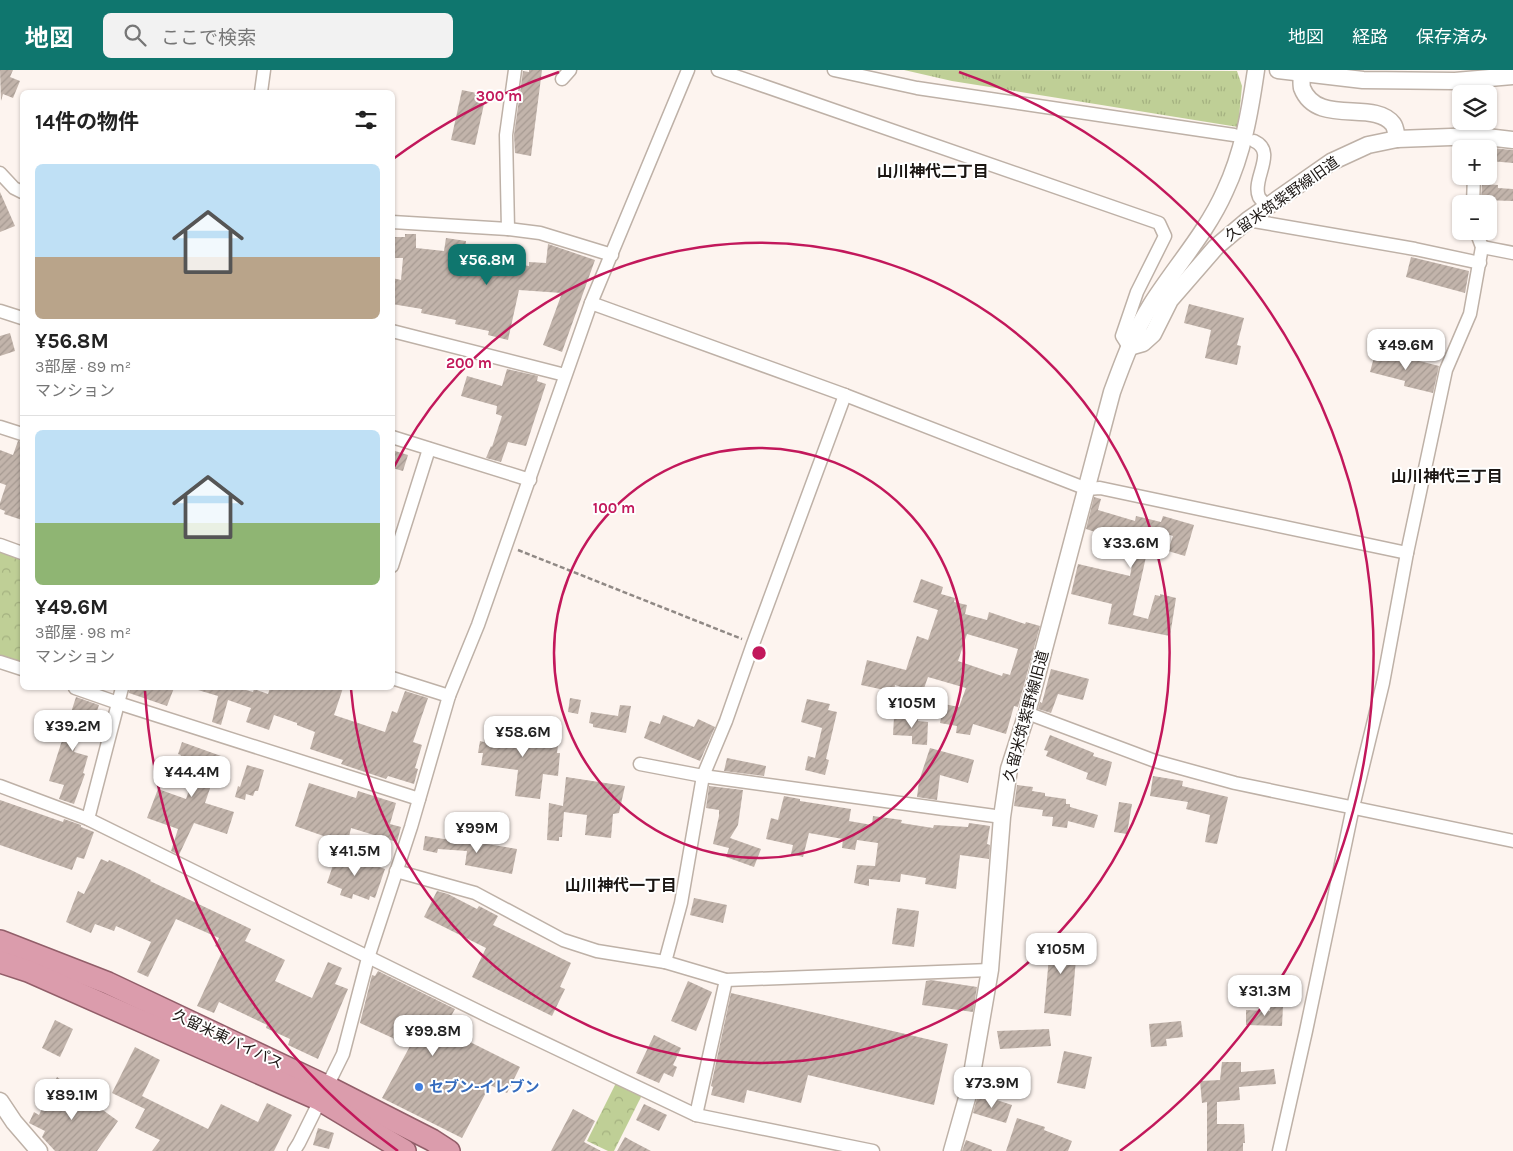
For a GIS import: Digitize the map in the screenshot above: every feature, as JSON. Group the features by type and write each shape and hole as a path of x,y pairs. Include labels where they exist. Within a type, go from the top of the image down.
{"highway":[{"name":"久留米東バイパス","path":"0,941 108,983 324,1094 405,1151"},
{"name":"久留米東バイパス","path":"0,962 28,971 324,1094 432,1140 449,1151"}],"street":[{"path":"260,90 264,70"},
{"path":"508,229 506,135 515,70"},
{"path":"294,1151 343,1054 368,958 411,827 449,696 478,625 591,302 688,70"},
{"path":"718,70 1159,223 1165,236 1137,292 1122,336 1129,347"},
{"path":"834,70 917,88 1234,135"},
{"name":"久留米筑紫野線旧道","path":"952,1151 970,1091 990,970 1002,817 1009,769 1026,713 1112,392 1129,347 1150,306 1208,223 1225,191 1240,152 1252,101 1256,70"},
{"path":"1278,70 1363,80 1455,81 1513,76"},
{"path":"1301,73 1302,88 1310,100 1324,109 1373,114 1386,118 1394,125 1397,139"},
{"name":"久留米筑紫野線旧道","path":"1129,347 1143,343 1153,334 1170,300 1216,247 1248,220 1331,162 1368,145 1397,139 1452,141"},
{"name":"久留米筑紫野線旧道","path":"1497,141 1513,140"},
{"path":"1254,141 1261,144 1264,150 1259,196 1267,206"},
{"path":"0,173 14,188 20,191"},
{"path":"1248,220 1415,249 1480,263"},
{"path":"395,222 508,229 540,233 612,255"},
{"path":"1279,1151 1353,807 1383,683 1407,553 1446,370 1470,314 1480,263 1482,246 1480,240"},
{"path":"1482,246 1513,253"},
{"path":"591,302 846,395 1087,489 1100,488 1407,553"},
{"path":"0,311 20,317"},
{"path":"395,332 565,375"},
{"path":"665,962 681,903 703,776 726,721 846,395"},
{"path":"0,427 20,433"},
{"path":"395,438 530,480"},
{"path":"395,555 428,449"},
{"path":"0,545 20,552"},
{"path":"0,662 20,668"},
{"path":"395,679 449,696"},
{"path":"80,690 419,799"},
{"path":"88,819 121,690"},
{"path":"1026,713 1155,761 1234,783 1513,841"},
{"path":"640,764 703,776 1002,817"},
{"path":"0,786 88,819 368,958 696,1116 873,1151"},
{"path":"396,871 475,893 563,940 597,951 665,962 726,980 990,970"},
{"path":"696,1116 726,980"},
{"path":"0,1101 14,1122 39,1151"}],"path":[{"path":"506,545 753,644"}],"green space":[{"path":"904,70 1237,71 1242,86 1238,127 952,81"},
{"path":"0,551 20,557 20,661 0,655"},
{"path":"617,1081 643,1093 614,1151 608,1151 587,1141"}],"building":[{"path":"0,70 13,70 10,77 20,81 13,98 3,94 1,101"},
{"path":"529,70 542,70 531,156 515,153 514,135 523,71 529,72"},
{"path":"462,90 486,95 475,145 451,140"},
{"path":"1497,149 1513,150 1513,163 1497,162"},
{"path":"1482,185 1498,185 1498,188 1513,189 1513,201 1497,200 1497,195 1481,195"},
{"path":"0,192 15,226 0,232"},
{"path":"405,234 416,234 416,248 444,251 446,238 466,241 464,257 529,266 529,262 546,263 548,244 595,260 562,352 543,345 562,293 519,290 508,340 488,335 489,331 455,324 456,320 421,313 422,309 395,304 395,279 401,280 403,258 395,258 395,237 405,237"},
{"path":"1411,257 1469,271 1465,293 1406,277"},
{"path":"1189,304 1244,318 1237,345 1241,346 1237,365 1205,358 1211,330 1184,323"},
{"path":"10,333 15,351 0,356 0,336"},
{"path":"1376,350 1439,366 1433,393 1404,386 1405,381 1370,372"},
{"path":"507,369 538,376 537,381 546,384 526,446 508,442 501,462 486,458 492,447 502,416 496,414 497,406 461,396 467,376 502,386"},
{"path":"18,441 20,442 20,519 4,514 5,511 0,509 6,485 0,483 0,450 13,455"},
{"path":"395,451 408,455 403,471 395,469"},
{"path":"1094,497 1101,499 1098,510 1135,521 1136,516 1161,522 1163,516 1194,525 1185,556 1168,551 1173,536 1152,530 1133,615 1148,619 1155,595 1160,596 1160,594 1176,598 1170,636 1108,624 1112,604 1071,594 1078,564 1130,576 1134,555 1111,548 1114,538 1086,529"},
{"path":"921,579 943,587 941,594 955,598 954,602 967,605 965,614 987,620 989,612 1025,624 1026,622 1040,626 1018,707 1014,706 1006,734 973,724 970,735 956,733 957,726 940,723 944,704 959,707 966,688 928,677 922,694 895,685 894,692 861,685 867,660 906,670 917,636 928,640 938,610 913,602","holes":["967,634 1018,649 1010,675 1003,673 1002,676 958,661"]},
{"path":"1051,669 1089,679 1083,700 1058,694 1051,713 1038,709 1040,702 1042,703"},
{"path":"130,690 173,690 167,706 129,693"},
{"path":"198,690 246,690 253,692 257,690 268,694 269,690 342,690 334,715 385,732 392,711 397,713 405,691 428,698 413,742 422,745 415,768 418,769 414,784 388,776 386,779 341,764 343,760 310,749 315,732 297,725 297,723 274,715 269,730 246,722 251,708 228,700 221,725 212,722 218,696"},
{"path":"76,697 99,705 94,720 85,716 74,752 88,756 83,773 85,774 74,804 59,799 64,785 49,781"},
{"path":"570,698 581,700 578,714 568,712"},
{"path":"807,699 830,704 828,710 837,712 826,759 829,760 825,775 805,770 808,756 815,758 822,728 801,722"},
{"path":"620,705 631,706 626,733 593,727 593,724 589,723 591,712 618,716"},
{"path":"663,715 694,727 698,719 715,727 700,761 644,738 650,721 660,724"},
{"path":"894,717 918,718 918,721 928,722 927,745 912,744 912,736 893,735"},
{"path":"485,731 518,735 524,735 524,732 559,737 557,753 560,753 558,776 543,774 540,799 515,796 518,770 481,765 483,753 478,753 480,741 484,742"},
{"path":"1050,735 1094,753 1093,756 1112,762 1106,786 1086,779 1088,773 1046,756 1048,751 1044,750"},
{"path":"182,742 221,756 205,803 234,812 227,834 194,823 179,855 171,851 178,829 147,818 158,789 186,799 194,776 175,770 181,755 178,754"},
{"path":"930,748 974,760 968,783 940,775 937,800 917,797 919,781"},
{"path":"727,758 766,766 764,776 724,771"},
{"path":"247,765 264,770 258,791 255,791 253,796 246,794 245,800 235,797"},
{"path":"1153,776 1183,781 1182,786 1228,797 1217,844 1205,842 1210,815 1186,809 1188,802 1150,796"},
{"path":"566,777 625,786 619,813 613,814 611,838 585,835 587,815 564,812 562,837 559,837 559,841 547,840 549,803 563,806"},
{"path":"309,783 356,798 358,791 396,803 390,824 401,827 397,842 351,828 346,850 333,848 335,840 295,826"},
{"path":"1017,785 1033,787 1032,791 1045,793 1045,796 1066,799 1066,804 1070,804 1070,807 1098,815 1094,828 1068,821 1067,828 1052,826 1053,817 1042,816 1043,810 1014,806"},
{"path":"709,786 743,790 738,825 730,838 761,849 754,867 726,857 729,848 713,844 719,810 706,808"},
{"path":"784,796 800,799 800,801 851,809 849,821 872,825 873,816 902,820 901,823 933,828 934,825 968,827 969,823 990,826 987,844 990,845 989,859 960,855 956,889 925,884 926,878 901,874 900,882 869,879 869,886 854,883 857,865 875,866 878,843 857,840 855,850 842,848 843,839 809,833 803,857 791,854 793,845 766,839 771,818 778,820"},
{"path":"0,800 63,822 64,819 94,832 84,859 77,857 72,870 0,845"},
{"path":"1119,802 1132,804 1127,834 1114,832"},
{"path":"425,836 517,849 512,874 465,865 467,851 438,849 437,853 423,850"},
{"path":"337,853 385,869 375,898 370,896 369,900 353,894 352,899 340,895 342,889 327,883"},
{"path":"101,859 108,862 109,860 131,870 251,929 245,941 285,960 275,981 312,998 328,962 342,968 335,984 348,989 318,1059 288,1045 290,1039 266,1028 267,1025 219,1002 214,1013 197,1006 223,950 215,946 219,938 176,919 148,977 137,972 151,942 116,926 114,931 95,924 91,933 66,922 78,891 84,894"},
{"path":"437,891 448,894 477,909 479,906 498,916 493,925 571,963 560,987 565,989 552,1016 472,977 486,948 424,917"},
{"path":"694,898 727,905 723,923 690,915"},
{"path":"897,908 919,911 914,947 892,944"},
{"path":"1051,934 1078,936 1071,1016 1044,1013"},
{"path":"378,971 455,1009 444,1029 520,1067 507,1093 490,1085 462,1138 382,1098 410,1046 360,1023 372,975 375,976"},
{"path":"931,980 977,987 973,1012 922,1005 926,981"},
{"path":"688,981 712,992 696,1031 671,1021"},
{"path":"731,993 948,1044 934,1105 808,1075 801,1103 747,1090 744,1103 711,1095 713,1087 711,1086"},
{"path":"1270,1006 1283,1006 1282,1026 1246,1025 1246,1010 1270,1011"},
{"path":"55,1020 73,1029 60,1057 42,1048"},
{"path":"1181,1021 1183,1037 1166,1039 1167,1046 1151,1047 1149,1024"},
{"path":"1049,1029 1051,1046 1000,1049 997,1031"},
{"path":"654,1035 681,1048 673,1065 677,1067 673,1077 664,1073 659,1083 636,1073"},
{"path":"135,1047 160,1060 142,1096 208,1129 221,1104 258,1122 267,1103 292,1115 274,1151 152,1151 160,1140 135,1128 145,1109 112,1093"},
{"path":"1064,1051 1092,1057 1085,1089 1057,1083"},
{"path":"1222,1062 1241,1062 1241,1072 1274,1069 1276,1084 1239,1087 1240,1100 1217,1102 1217,1124 1244,1124 1245,1143 1243,1143 1243,1151 1207,1151 1207,1102 1202,1103 1200,1081 1220,1080"},
{"path":"57,1077 118,1121 97,1151 55,1151 42,1137 45,1131 29,1123 34,1112 39,1115"},
{"path":"978,1094 1012,1105 1006,1123 973,1113"},
{"path":"644,1104 667,1115 659,1131 636,1120"},
{"path":"573,1109 595,1121 584,1142 601,1151 551,1151"},
{"path":"1017,1118 1045,1127 1044,1130 1072,1141 1068,1151 1006,1151"},
{"path":"318,1128 334,1133 329,1149 313,1145"},
{"path":"625,1137 632,1141 651,1151 617,1151"},
{"path":"966,1140 992,1150 992,1151 962,1151"}],"place":[{"name":"セブン-イレブン","path":"419,1087"}],"district":[{"name":"山川神代二丁目","path":"933,171"},
{"name":"山川神代三丁目","path":"1447,476"},
{"name":"山川神代一丁目","path":"621,885"}]}
